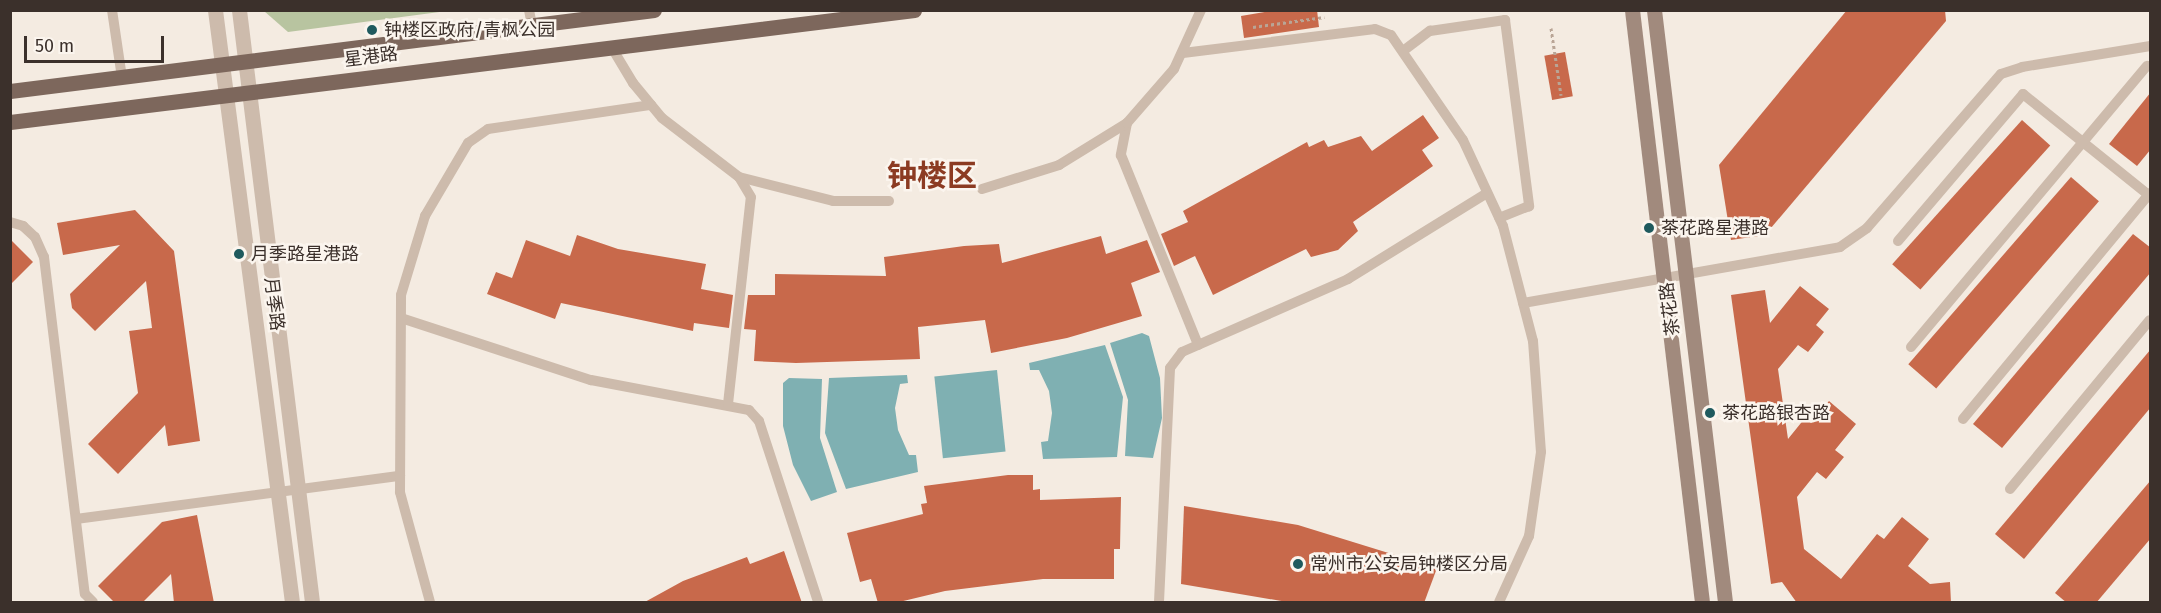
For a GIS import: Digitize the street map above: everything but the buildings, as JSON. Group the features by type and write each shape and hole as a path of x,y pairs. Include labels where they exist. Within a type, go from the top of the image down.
{"main road":[{"name":"星港路","path":"10,92 654,10"},
{"name":"星港路","path":"10,122 914,10"},
{"name":"茶花路","path":"1632,10 1702,603"},
{"name":"茶花路","path":"1654,10 1725,603"}],"street":[{"name":"月季路","path":"215,10 228,94 292,603"},
{"name":"月季路","path":"239,10 312,603"}],"lane":[{"path":"112,10 122,78"},
{"path":"529,10 532,26"},
{"path":"982,189 1059,165 1127,123 1174,69 1201,10"},
{"path":"1403,51 1430,31 1505,20 1529,206 1499,218"},
{"path":"1183,53 1375,29 1391,34 1463,140 1499,218 1533,341 1541,452 1528,536 1499,603"},
{"path":"1523,303 1840,247 1868,228 2001,74 2022,67 2151,46"},
{"path":"612,48 662,118 739,177 751,197 728,404"},
{"path":"1911,347 2147,66"},
{"path":"1898,241 2023,94 2150,195 1963,419"},
{"path":"430,603 400,492 401,295 424,216 468,143 488,129 651,105"},
{"path":"1127,123 1121,155 1198,345"},
{"path":"739,177 833,201 889,201"},
{"path":"1159,603 1170,368 1182,352 1348,279 1487,193"},
{"path":"10,222 23,226 35,237 44,257 85,594 93,603"},
{"path":"401,318 591,380 728,404 748,410 759,422 818,603"},
{"path":"2010,489 2151,320"},
{"path":"76,519 400,476"}],"path":[{"path":"1253,27 1324,17"},
{"path":"1551,28 1561,95"}],"green space":[{"path":"264,11 447,11 288,32"}],"water":[{"path":"1142,333 1149,336 1160,378 1162,418 1153,458 1125,456 1128,400 1110,343"},
{"path":"1105,345 1123,397 1117,457 1043,459 1041,442 1048,441 1052,413 1049,391 1039,370 1030,370 1029,363"},
{"path":"997,370 1006,452 943,458 934,377"},
{"path":"907,375 908,383 900,384 895,408 898,430 909,455 916,455 918,472 846,489 825,433 829,378"},
{"path":"789,378 822,379 820,438 837,492 811,501 793,465 783,426 783,383"}],"place":[{"name":"钟楼区政府/青枫公园","path":"372,30"},
{"name":"茶花路星港路","path":"1649,228"},
{"name":"月季路星港路","path":"239,254"},
{"name":"茶花路银杏路","path":"1710,413"},
{"name":"常州市公安局钟楼区分局","path":"1298,564"}],"district":[{"name":"钟楼区","path":"932,176"}]}
